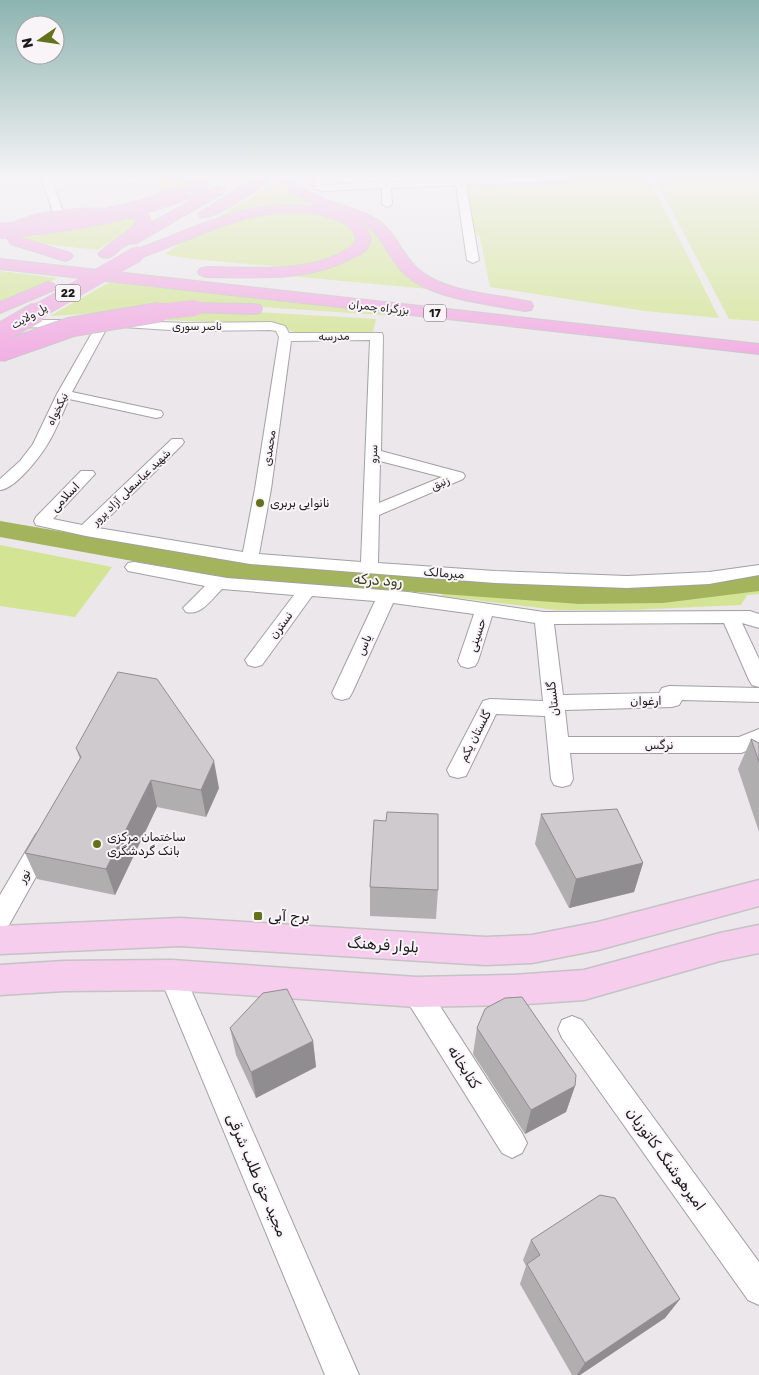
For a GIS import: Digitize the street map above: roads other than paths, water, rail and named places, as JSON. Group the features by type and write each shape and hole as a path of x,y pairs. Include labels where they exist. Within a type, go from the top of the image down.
{"highway":[{"path":"17,241 65,256"},
{"path":"94,257 119,241"},
{"name":"22","path":"133,248 143,241"},
{"name":"22","path":"133,248 150,241"},
{"path":"133,248 162,246 173,241"},
{"path":"206,272 277,271 311,267 351,253 360,246 362,241"},
{"path":"389,241 401,261 420,278 442,287 526,306"},
{"path":"0,248 65,256 94,257 150,266"},
{"name":"پل ولایت","path":"0,314 48,287 94,257 133,248"},
{"name":"پل ولایت","path":"0,333 133,248"},
{"name":"بزرگراه چمران","path":"0,264 759,349"},
{"path":"0,270 57,276 110,277"},
{"name":"بزرگراه چمران","path":"187,270 361,288"},
{"path":"0,308 48,287"},
{"name":"بزرگراه چمران","path":"419,294 544,308"},
{"path":"0,352 50,333 81,325 130,315 195,308 272,310 508,325 540,325"}],"main road":[{"name":"بلوار فرهنگ","path":"0,940 180,932 485,951 532,949 598,936 759,893"},
{"path":"0,980 64,976 172,975 416,992 513,990 584,985 720,947 759,939"}],"street":[{"path":"470,241 473,260"},
{"name":"ناصر سوری","path":"0,324 104,324 185,327 271,326 281,329 285,337"},
{"name":"نیکخواه","path":"0,485 3,485 25,464 40,445 64,394 104,324"},
{"name":"مدرسه","path":"285,337 377,336 378,341"},
{"name":"محمدی","path":"250,558 263,490 285,337"},
{"name":"سرو","path":"369,568 378,341"},
{"path":"64,394 156,414"},
{"name":"شهید عباسعلی آزاد پرور","path":"86,531 177,442"},
{"name":"زنبق","path":"371,512 458,476 373,454"},
{"name":"اسلامی","path":"42,521 87,474"},
{"name":"میرمالک","path":"42,521 86,531 250,558 495,577 627,582 709,578 759,570"},
{"path":"134,567 219,582 386,596 544,618 750,617 759,622"},
{"path":"192,608 219,582"},
{"name":"نسترن","path":"255,660 307,590"},
{"name":"یاس","path":"342,693 386,596"},
{"name":"حسینی","path":"468,662 485,609"},
{"path":"730,617 759,680"},
{"name":"گلستان","path":"544,618 562,779"},
{"name":"ارغوان","path":"554,706 672,700 669,693 759,695"},
{"name":"گلستان یکم","path":"458,770 490,706 554,706"},
{"name":"نرگس","path":"558,745 742,745 759,737"},
{"name":"نور","path":"0,917 53,825"},
{"name":"مجید حق طلب شرقی","path":"172,975 342,1375"},
{"name":"کتابخانه","path":"416,992 512,1143"},
{"name":"امیرهوشنگ کاتوزیان","path":"572,1029 759,1289"}],"waterway":[{"name":"رود درکه","path":"0,529 227,569 579,595 663,594 759,582"}],"place":[{"name":"نانوایی بربری","path":"260,503"},
{"name":"ساختمان مرکزی بانک گردشگری","path":"97,844"},
{"name":"برج آبی","path":"258,916"}]}
